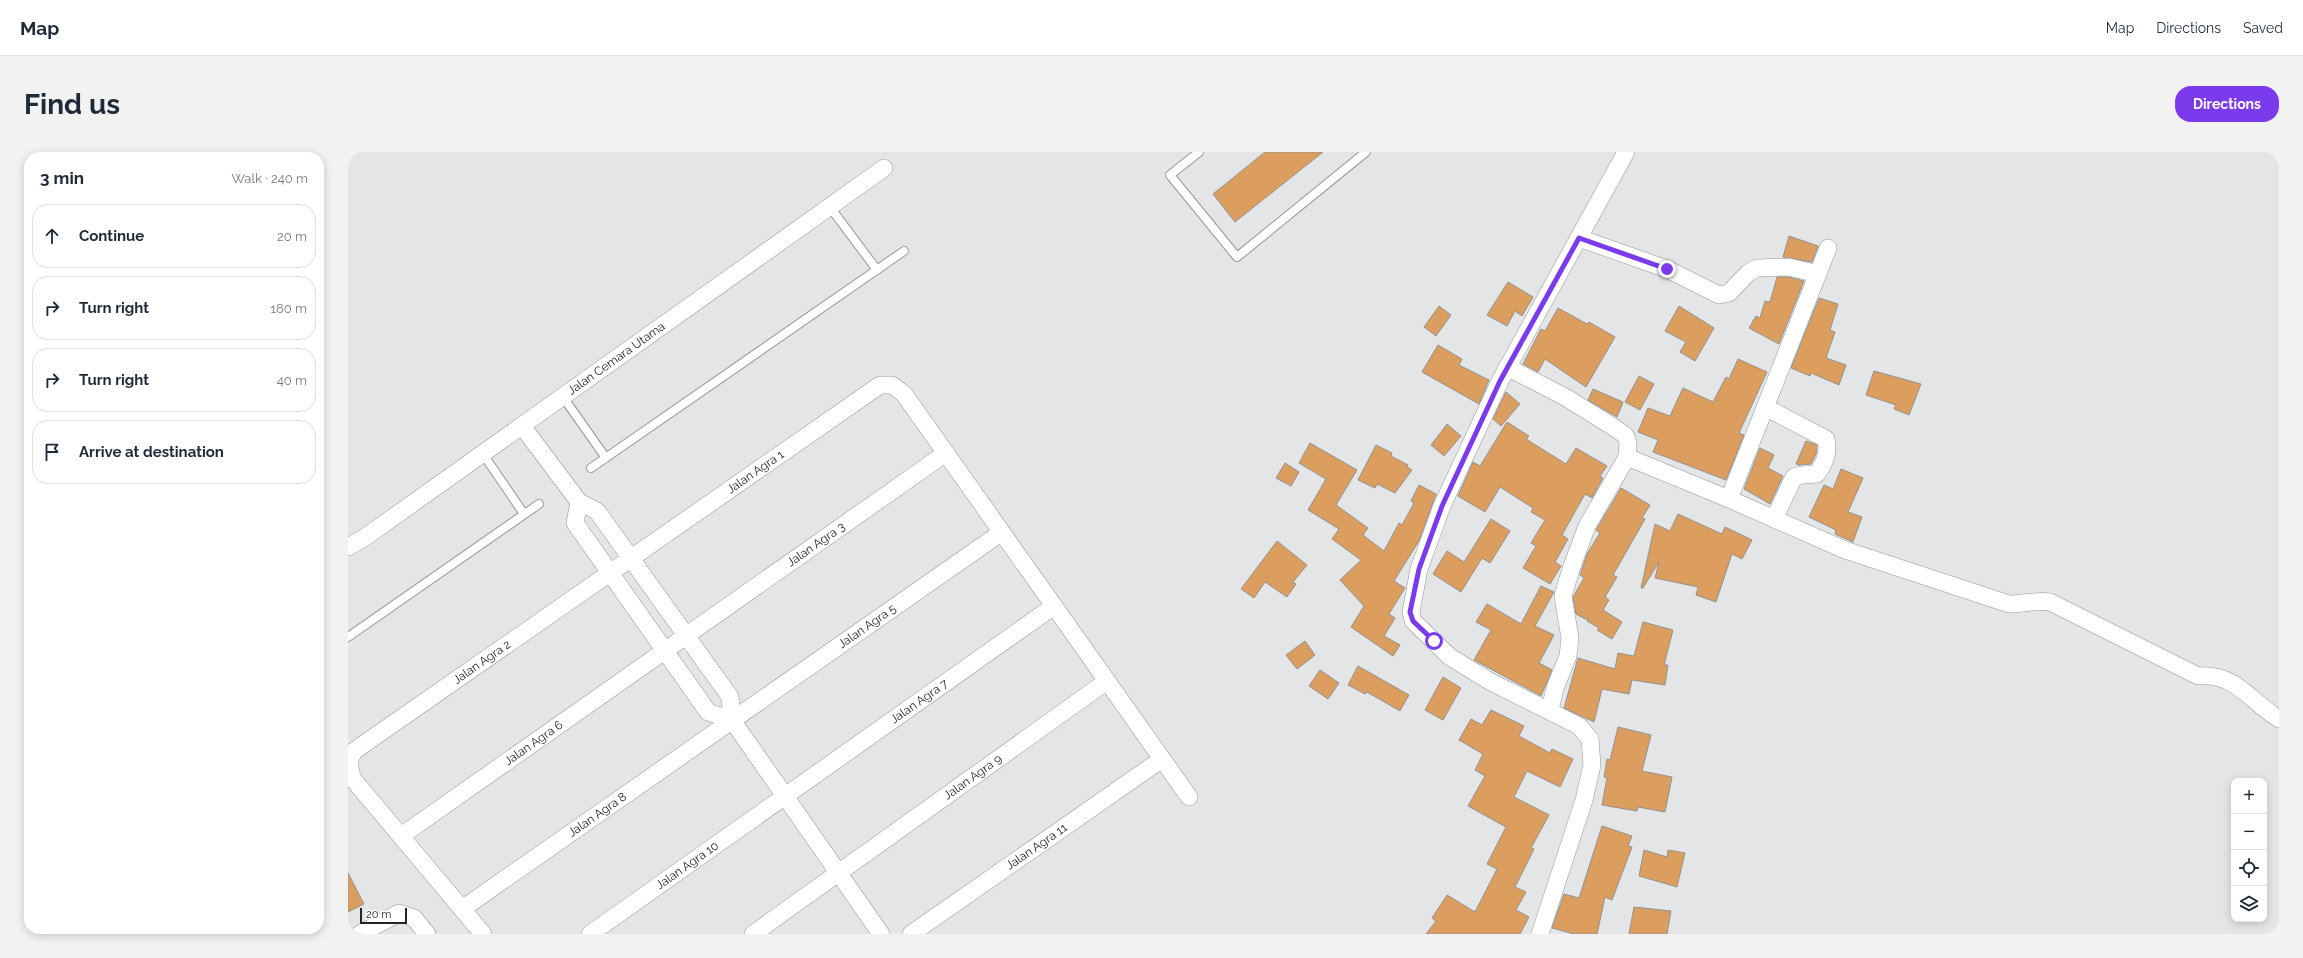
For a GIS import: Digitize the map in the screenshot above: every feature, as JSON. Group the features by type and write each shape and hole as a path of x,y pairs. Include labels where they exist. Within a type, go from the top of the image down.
{"street":[{"path":"1542,934 1584,800 1592,765 1590,739 1579,726 1550,710 1522,698 1450,657 1413,621 1410,612 1419,569 1442,506 1507,367 1626,152"},
{"name":"Jalan Cemara Utama","path":"348,547 364,538 483,454 884,168"},
{"path":"1579,238 1667,269 1719,295 1730,293 1748,273 1757,268 1789,267 1818,274"},
{"path":"1729,499 1828,248"},
{"path":"1507,367 1565,397 1615,428 1626,436 1628,444 1627,457 1587,526 1563,596 1570,638 1568,656 1555,688 1550,710"},
{"name":"Jalan Agra 1","path":"610,573 880,385 892,385 904,394 946,453"},
{"path":"1765,408 1826,440 1828,449 1823,464 1817,474 1808,476 1801,474 1794,477 1774,519"},
{"path":"522,426 579,502 597,511 730,696 732,720 881,934"},
{"path":"946,453 1189,797"},
{"name":"Jalan Agra 3","path":"665,650 946,453"},
{"path":"1627,457 1729,499 1845,550 2009,604 2023,604 2037,600 2050,602 2198,676 2220,677 2237,685 2252,696 2259,705 2279,719"},
{"path":"579,502 576,523 610,573 708,712 732,720"},
{"name":"Jalan Agra 5","path":"732,720 1002,532"},
{"name":"Jalan Agra 2","path":"401,836 352,778 349,761 354,752 610,573"},
{"name":"Jalan Agra 7","path":"785,796 1054,606"},
{"name":"Jalan Agra 6","path":"401,836 665,650"},
{"name":"Jalan Agra 9","path":"753,934 1107,681"},
{"name":"Jalan Agra 8","path":"462,909 732,720"},
{"name":"Jalan Agra 11","path":"911,934 1162,759"},
{"name":"Jalan Agra 10","path":"590,934 785,796"},
{"path":"401,836 483,934"},
{"path":"360,934 399,913 414,918 427,934"}],"lane":[{"path":"1199,152 1170,175 1237,257 1366,152"},
{"path":"830,207 877,270"},
{"path":"591,468 904,251"},
{"path":"563,397 606,458"},
{"path":"483,454 524,514"},
{"path":"348,637 539,504"}],"building":[{"path":"1265,152 1323,152 1235,222 1213,194"},
{"path":"1789,236 1818,246 1812,262 1783,257"},
{"path":"1777,277 1788,277 1804,281 1779,344 1749,328 1756,316 1760,318 1765,301 1770,302"},
{"path":"1508,282 1533,297 1522,316 1515,311 1507,326 1487,315"},
{"path":"1819,298 1838,304 1830,330 1835,332 1826,358 1846,365 1839,385 1811,373 1810,376 1791,368"},
{"path":"1439,306 1451,315 1436,336 1424,327"},
{"path":"1679,306 1714,328 1695,361 1680,352 1686,342 1665,331"},
{"path":"1558,308 1587,324 1589,322 1615,337 1586,387 1545,359 1538,372 1523,364 1541,329 1545,331"},
{"path":"1438,345 1462,359 1459,365 1489,380 1479,404 1422,372"},
{"path":"1738,359 1767,372 1739,433 1744,435 1726,480 1653,452 1658,440 1638,432 1648,408 1670,416 1683,388 1713,402 1726,377 1729,379"},
{"path":"1874,371 1921,384 1909,415 1894,409 1896,405 1866,395"},
{"path":"1639,376 1654,384 1640,410 1625,402"},
{"path":"1593,389 1623,402 1617,417 1588,400"},
{"path":"1506,392 1520,404 1501,426 1493,419"},
{"path":"1507,422 1529,436 1526,439 1566,464 1576,448 1607,466 1600,476 1603,478 1592,498 1585,494 1562,535 1568,539 1555,562 1561,566 1550,584 1523,568 1536,546 1531,543 1545,520 1531,512 1533,508 1500,487 1485,512 1458,496 1473,462 1480,466"},
{"path":"1447,424 1461,436 1444,456 1431,445"},
{"path":"1806,441 1817,445 1816,454 1811,464 1796,464"},
{"path":"1310,443 1357,470 1336,505 1368,528 1363,535 1384,551 1399,523 1402,525 1414,503 1411,501 1419,485 1436,494 1419,541 1394,581 1405,588 1389,614 1395,618 1384,636 1400,645 1393,656 1351,627 1364,606 1340,580 1361,560 1332,539 1339,529 1308,510 1326,479 1299,463"},
{"path":"1376,445 1392,453 1391,456 1408,465 1407,467 1412,470 1395,493 1377,484 1375,488 1358,480"},
{"path":"1760,448 1774,455 1768,468 1783,476 1770,504 1744,489"},
{"path":"1285,463 1299,472 1291,486 1276,478"},
{"path":"1841,469 1863,478 1848,512 1862,517 1853,542 1835,534 1836,530 1809,517 1824,485 1833,489"},
{"path":"1621,488 1650,505 1642,518 1645,519 1613,575 1617,577 1605,597 1609,600 1603,610 1622,622 1612,639 1597,630 1599,628 1587,621 1588,618 1585,619 1576,614 1573,597 1584,578 1580,575 1587,554 1600,533 1596,530"},
{"path":"1678,514 1722,534 1725,527 1752,540 1742,559 1732,554 1716,602 1696,595 1698,587 1655,578 1659,562 1643,588 1641,588 1655,524 1670,531"},
{"path":"1491,519 1510,531 1490,563 1482,558 1461,592 1433,574 1447,551 1464,562"},
{"path":"1277,541 1307,565 1293,582 1296,584 1287,597 1265,582 1254,598 1241,589"},
{"path":"1541,586 1554,592 1535,626 1554,635 1539,663 1552,670 1541,696 1474,660 1491,630 1476,622 1487,604 1521,624"},
{"path":"1643,622 1673,630 1664,665 1668,665 1665,685 1632,680 1629,694 1602,689 1594,722 1564,708 1578,658 1615,669 1618,653 1634,656"},
{"path":"1305,641 1315,655 1297,669 1286,655"},
{"path":"1358,666 1409,695 1400,711 1367,692 1365,694 1348,685"},
{"path":"1320,670 1339,683 1328,699 1309,686"},
{"path":"1443,677 1461,688 1443,720 1425,710"},
{"path":"1491,710 1524,726 1519,736 1550,753 1552,749 1573,759 1560,787 1527,771 1514,797 1549,815 1531,848 1534,849 1515,887 1526,892 1516,910 1529,917 1520,934 1426,934 1436,921 1432,918 1447,895 1475,912 1497,869 1487,864 1506,827 1468,806 1485,776 1475,770 1483,754 1459,740 1471,719 1482,725"},
{"path":"1618,727 1651,735 1642,771 1672,777 1665,812 1638,807 1637,811 1602,805 1607,778 1604,777 1607,759 1610,760"},
{"path":"1602,826 1632,836 1628,846 1632,847 1612,900 1605,897 1597,934 1574,934 1552,928 1564,894 1579,898"},
{"path":"1644,850 1667,857 1668,850 1685,853 1677,887 1639,876"},
{"path":"348,873 364,904 348,912"},
{"path":"1634,907 1671,911 1667,934 1629,934"}],"route":[{"path":"1434,641 1413,621 1410,612 1419,569 1442,506 1500,381 1579,238 1667,269"}]}
